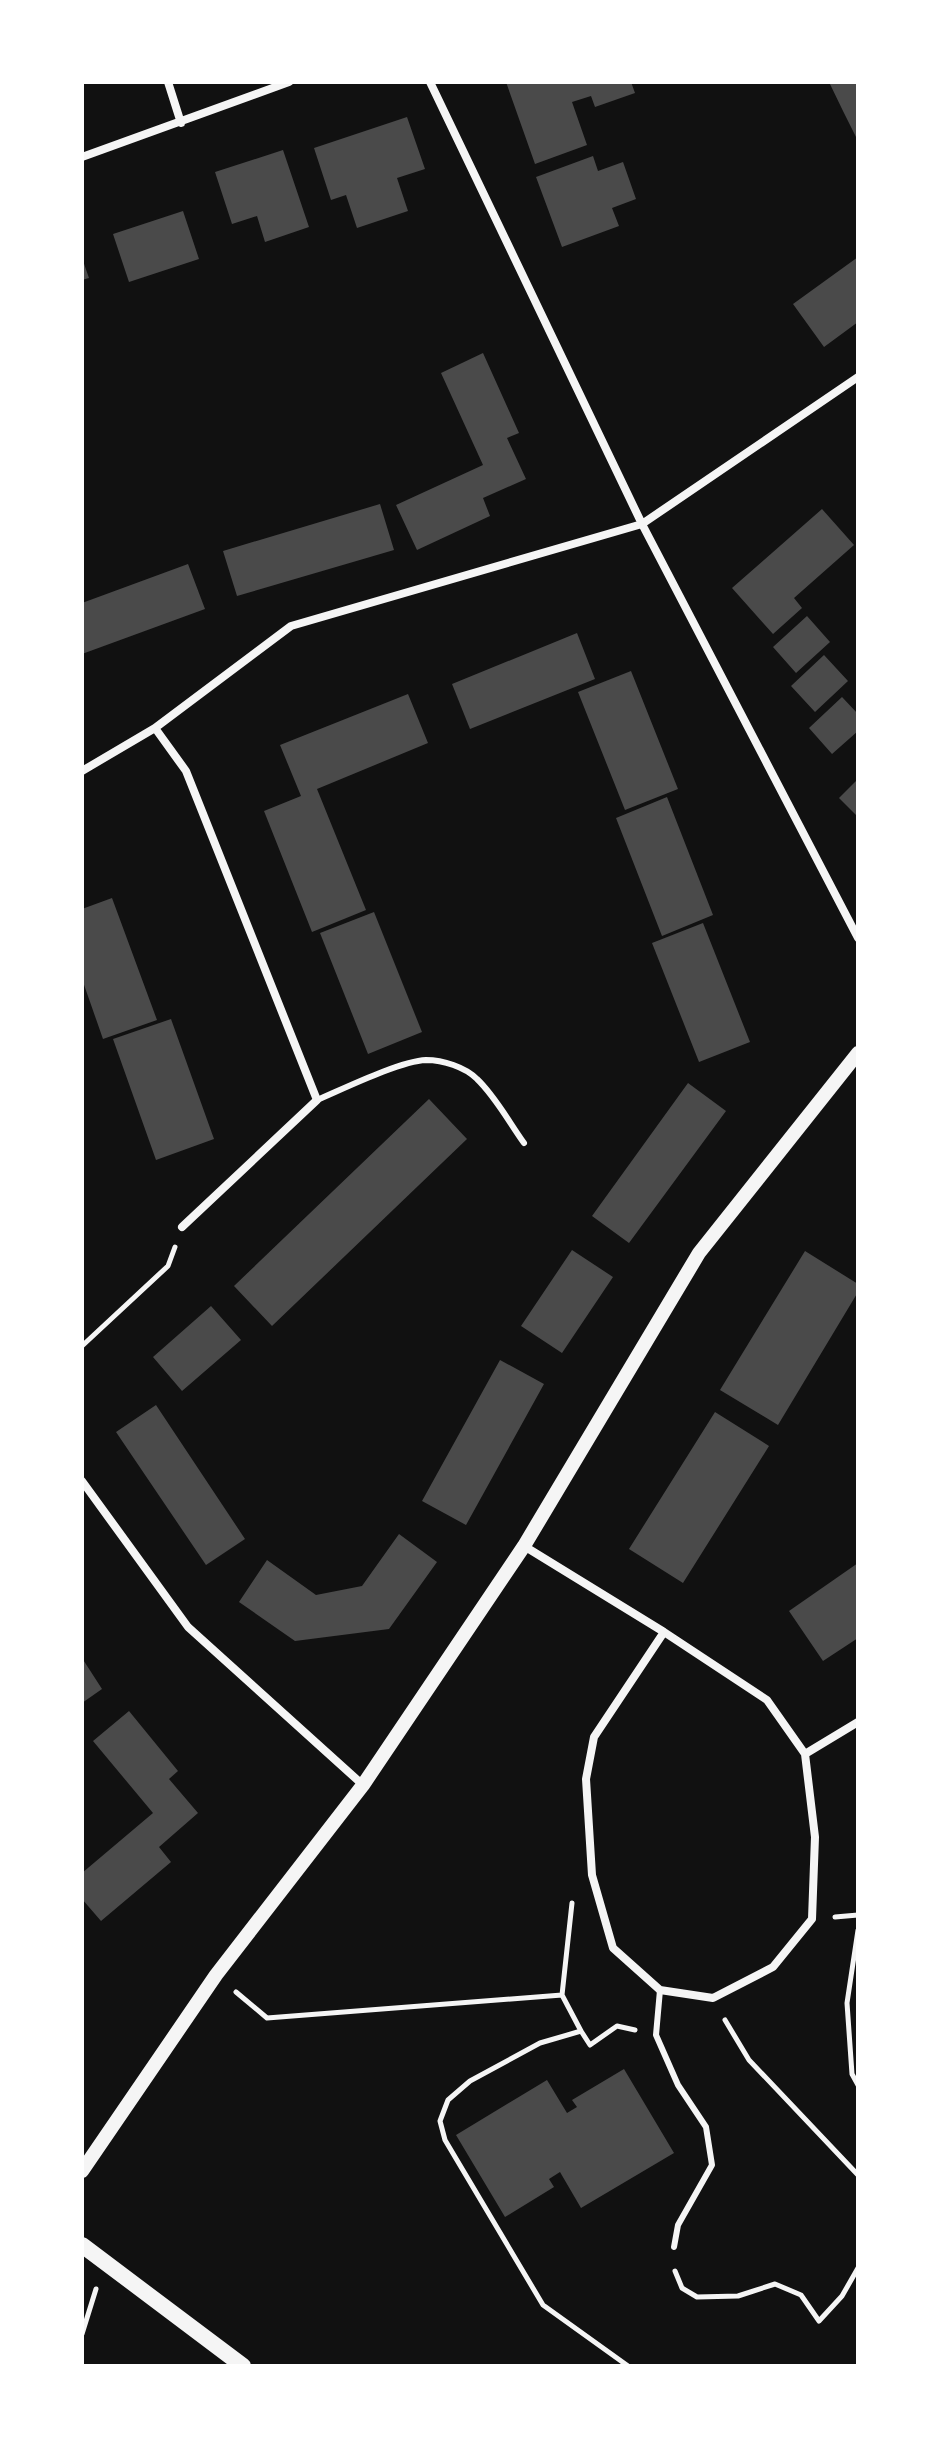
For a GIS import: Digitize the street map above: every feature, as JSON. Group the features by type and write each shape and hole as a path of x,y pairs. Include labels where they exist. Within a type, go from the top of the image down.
{"main road":[{"path":"82,2245 243,2366"}],"street":[{"path":"168,82 181,123"},
{"path":"82,157 289,82"},
{"path":"430,82 642,524 858,938"},
{"path":"82,771 155,728 291,626 642,524 858,377"},
{"path":"155,728 186,771 317,1100 182,1227"},
{"path":"82,2171 216,1975 363,1785 524,1546 699,1253 858,1053"},
{"path":"82,1481 188,1627 363,1785"},
{"path":"524,1546 664,1632 767,1700 805,1754 815,1837 812,1919 773,1967 713,1998 660,1990 613,1948 592,1875 586,1779 594,1737 664,1632"},
{"path":"805,1754 858,1722"}],"lane":[{"path":"317,1100 406,1064 423,1060 440,1061 476,1077 524,1143"},
{"path":"660,1990 656,2035 678,2085 706,2127 712,2165 678,2225 674,2247"}],"path":[{"path":"82,1346 168,1266 182,1227"},
{"path":"573,1902 562,1995 581,2031 590,2045 617,2026 656,2035"},
{"path":"858,1930 847,2003 852,2074 858,2085"},
{"path":"216,1975 267,2018 562,1995"},
{"path":"713,1998 749,2060 858,2175"},
{"path":"581,2031 540,2043 470,2081 448,2100 440,2121 445,2140 543,2305 628,2366"},
{"path":"674,2247 674,2270 682,2288 697,2297 738,2296 775,2284 801,2295 819,2321 842,2296 858,2268"},
{"path":"82,2334 104,2263"}],"building":[{"path":"506,82 631,82 635,93 595,107 591,96 572,102 587,145 535,164"},
{"path":"829,82 858,82 858,141 843,111"},
{"path":"407,117 425,169 397,178 408,211 357,228 346,195 331,200 314,148"},
{"path":"283,150 309,227 265,242 257,216 232,224 215,172"},
{"path":"593,156 598,171 623,162 636,199 612,208 619,226 562,247 536,177"},
{"path":"183,211 199,259 129,282 113,234"},
{"path":"858,257 858,322 824,347 793,304"},
{"path":"82,258 89,278 82,280"},
{"path":"483,353 519,433 507,438 526,479 483,498 490,516 417,550 396,505 483,465 441,373"},
{"path":"380,504 394,550 237,596 223,551"},
{"path":"822,509 854,545 794,598 802,608 773,634 732,588"},
{"path":"188,564 205,609 82,654 82,603"},
{"path":"807,616 830,642 796,673 773,647"},
{"path":"577,633 595,679 470,729 452,684"},
{"path":"824,655 848,681 815,712 791,686"},
{"path":"631,671 678,789 625,810 578,692"},
{"path":"408,694 428,743 317,789 366,910 312,932 264,811 301,796 280,745"},
{"path":"842,697 858,714 858,731 832,754 809,728"},
{"path":"858,779 858,817 839,798"},
{"path":"667,797 713,915 662,936 616,818"},
{"path":"112,898 157,1020 103,1039 82,979 82,909"},
{"path":"374,912 422,1032 368,1054 320,933"},
{"path":"703,923 750,1042 699,1062 652,943"},
{"path":"171,1019 214,1139 156,1160 113,1039"},
{"path":"688,1083 726,1111 629,1243 592,1216"},
{"path":"429,1099 467,1139 272,1326 234,1286"},
{"path":"572,1250 613,1277 562,1353 521,1326"},
{"path":"805,1251 858,1284 858,1292 778,1425 720,1390"},
{"path":"211,1306 241,1340 182,1391 153,1357"},
{"path":"500,1360 544,1384 466,1525 422,1501"},
{"path":"156,1405 245,1539 206,1565 116,1432"},
{"path":"715,1412 769,1446 683,1583 629,1549"},
{"path":"399,1534 437,1562 389,1629 295,1641 239,1602 267,1560 316,1595 362,1586"},
{"path":"858,1563 858,1638 823,1661 789,1611"},
{"path":"82,1658 102,1689 82,1703"},
{"path":"129,1711 178,1771 169,1779 198,1813 159,1847 171,1862 101,1921 82,1899 82,1873 153,1813 93,1741"},
{"path":"624,2069 674,2153 581,2208 560,2172 549,2179 554,2187 505,2217 456,2135 547,2080 567,2113 577,2107 572,2100"}]}
